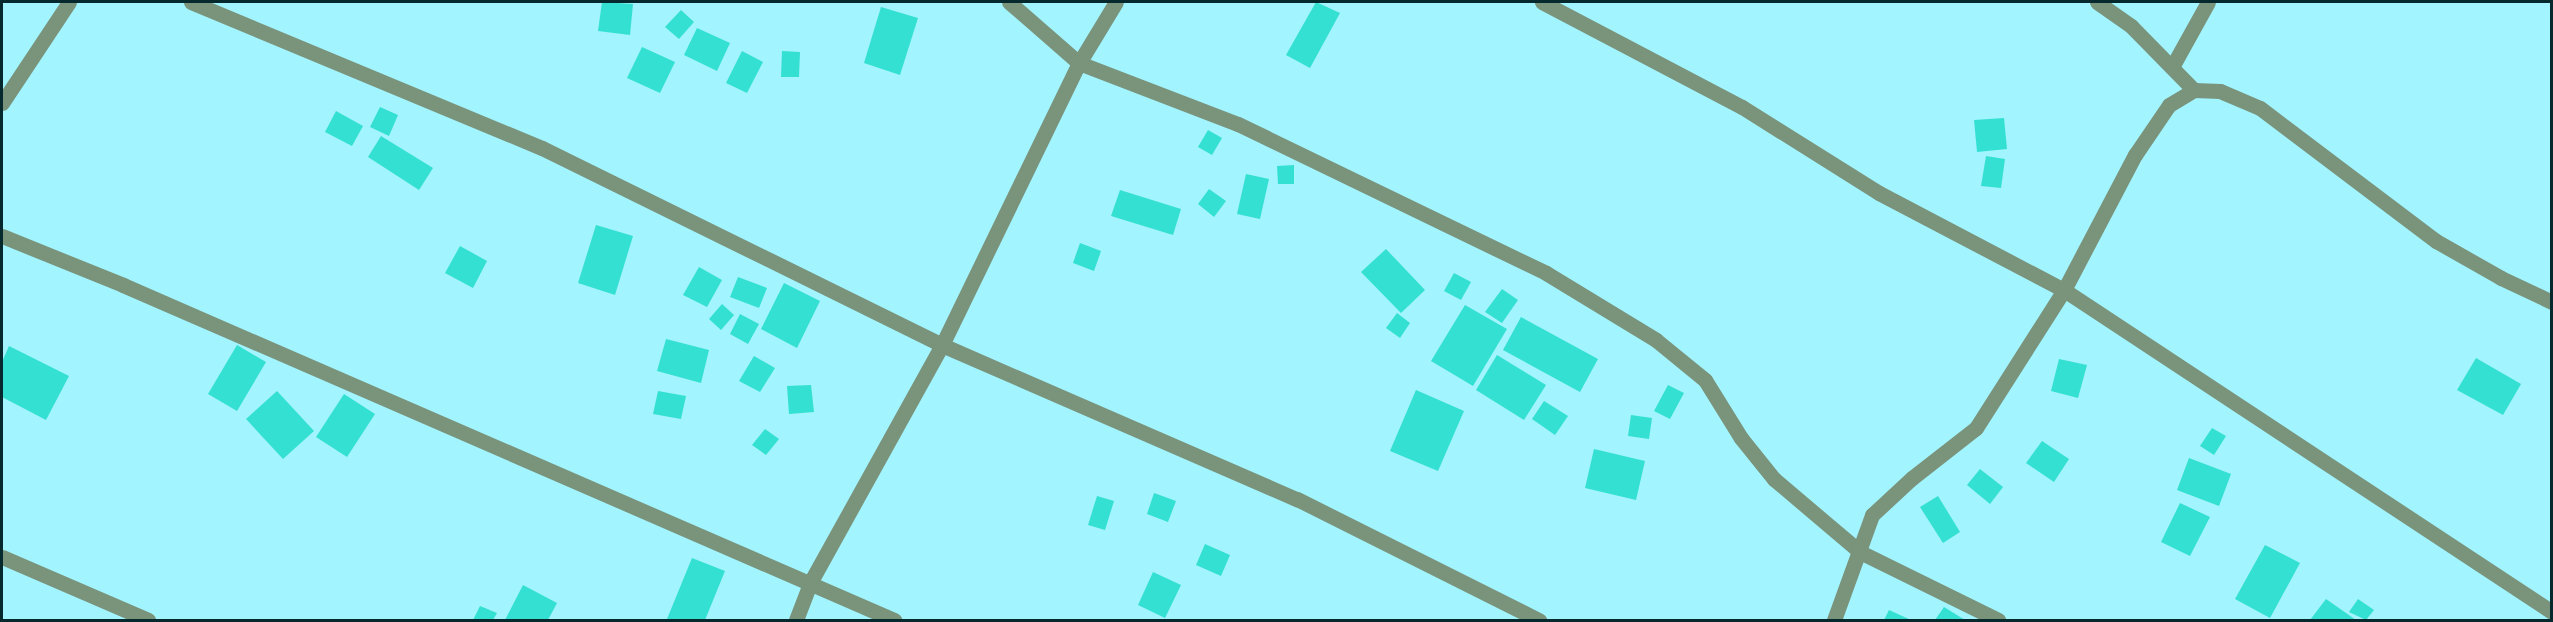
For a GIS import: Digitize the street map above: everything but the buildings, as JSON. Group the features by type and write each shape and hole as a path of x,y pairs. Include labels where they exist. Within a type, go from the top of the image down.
{"street":[{"path":"2,103 69,2"},
{"path":"192,2 542,148 942,345 1297,500 1539,621"},
{"path":"1009,2 1079,63 1238,124 1280,144 1546,273 1656,340 1705,380 1741,438 1774,479 1860,552 1998,621"},
{"path":"796,621 810,583 942,345 1079,63 1116,2"},
{"path":"1542,2 1742,107 1879,193 2064,290 2552,612"},
{"path":"2097,2 2131,26 2194,90"},
{"path":"2172,67 2208,2"},
{"path":"1834,621 1872,515 1911,478 1976,428 2064,290 2135,155 2169,105 2194,90 2220,91 2260,108 2436,242 2552,302"},
{"path":"2,236 123,285 894,621"},
{"path":"2,557 148,621"}]}
